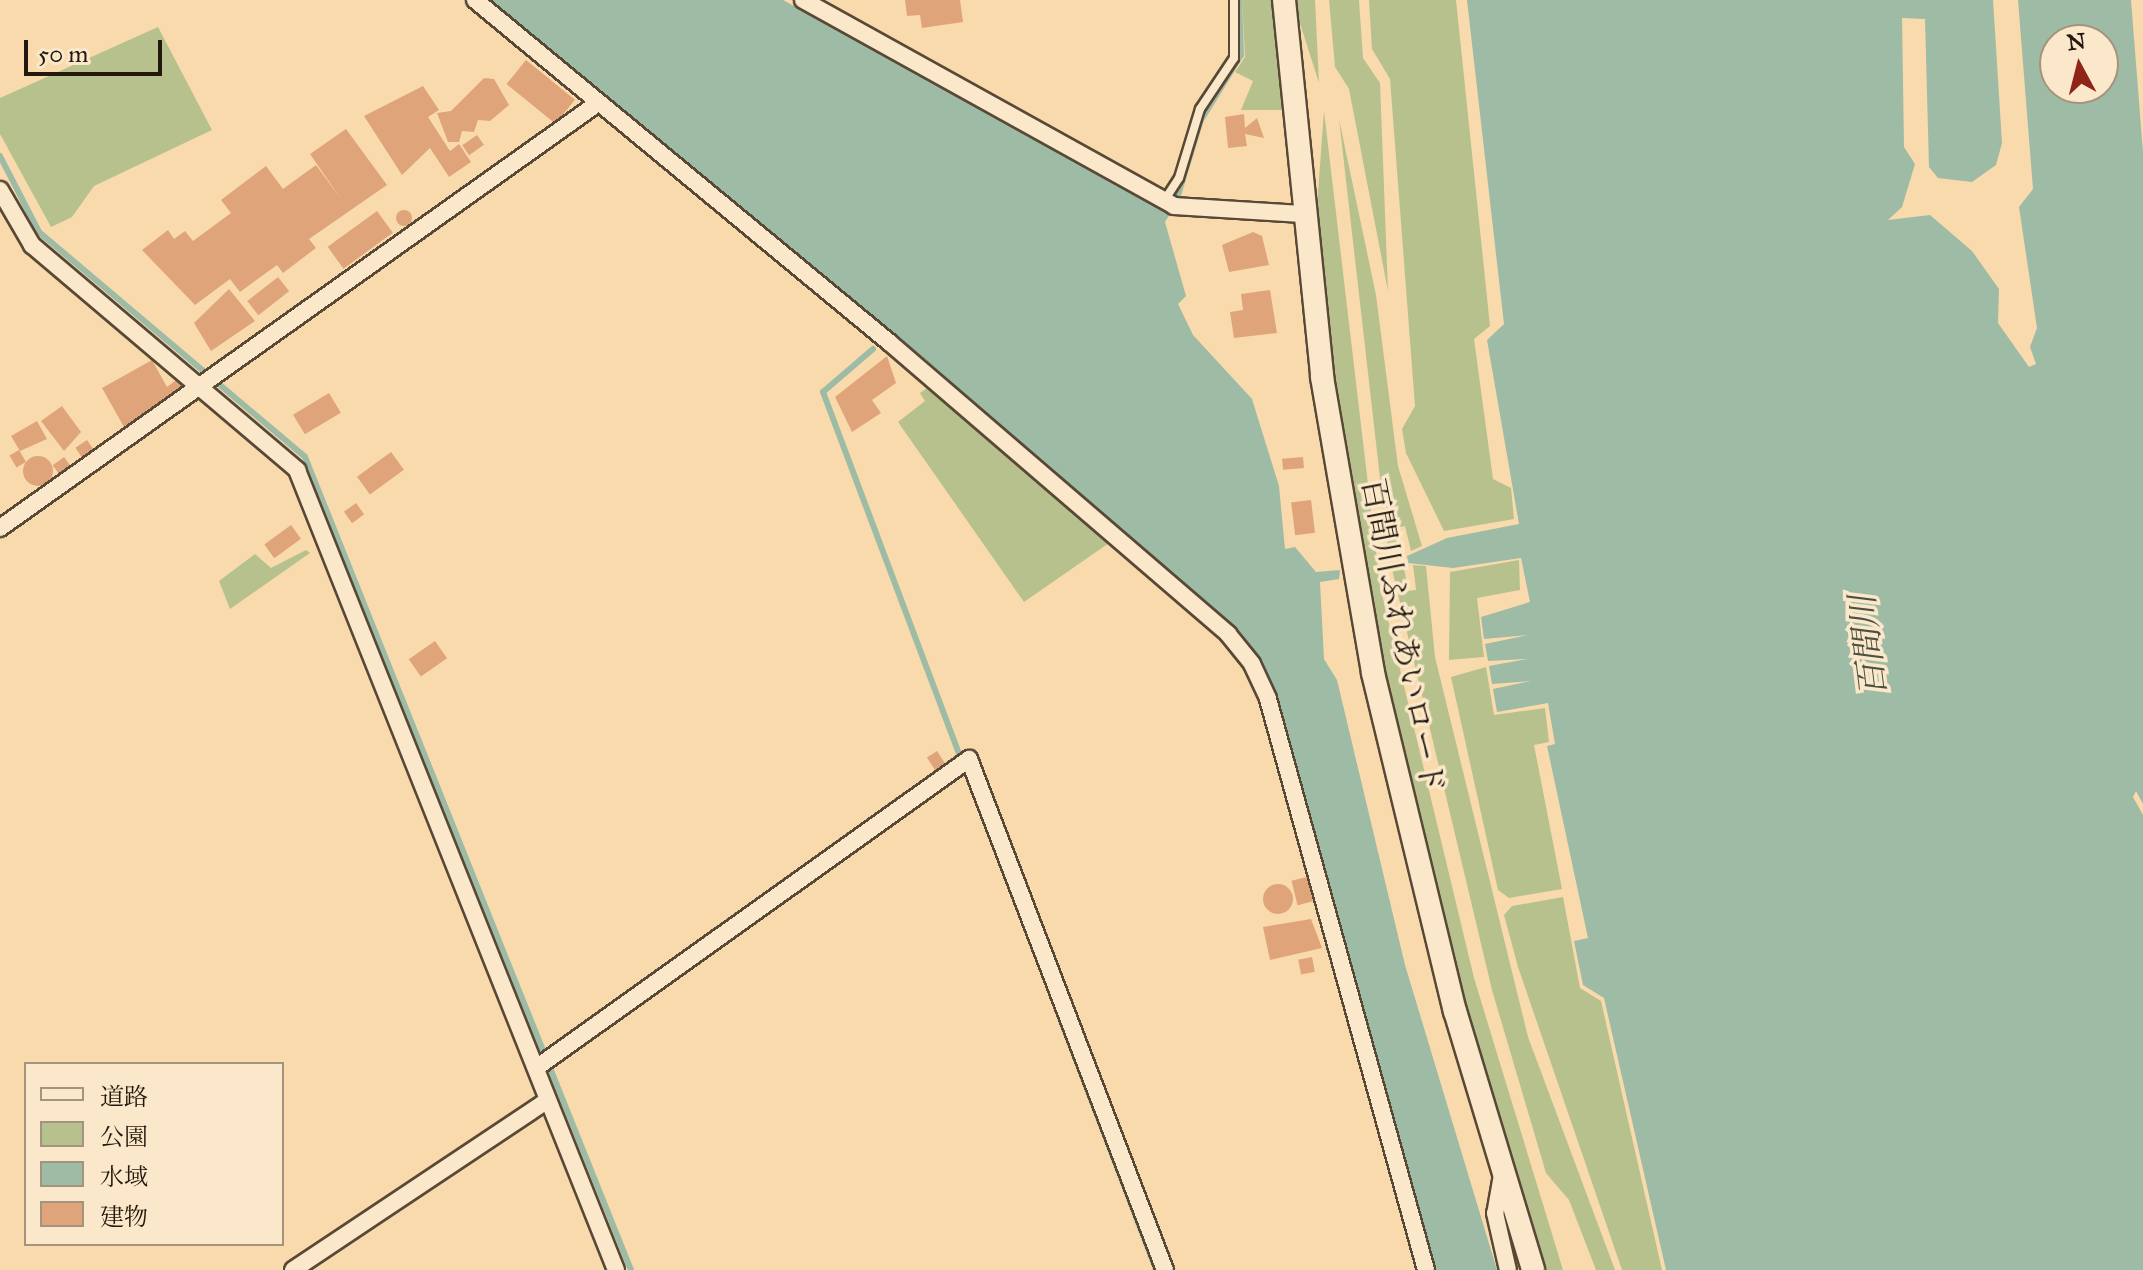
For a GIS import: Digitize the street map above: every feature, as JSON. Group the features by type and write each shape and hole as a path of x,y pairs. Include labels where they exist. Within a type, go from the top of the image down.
{"street":[{"path":"475,0 902,353 1228,634 1252,664 1268,699 1426,1270"},
{"path":"803,0 1164,201 1203,211 1302,214"},
{"name":"百間川ふれあいロード","path":"1284,0 1302,214 1373,673 1502,1175 1533,1270"},
{"path":"0,528 598,103"},
{"path":"0,190 32,245 210,381 297,470 544,1063 548,1100 616,1270"},
{"path":"544,1063 962,764 1165,1270"},
{"path":"293,1270 548,1100"},
{"path":"1502,1175 1495,1213 1508,1270"}],"lane":[{"path":"1164,201 1179,178 1200,109 1234,58 1234,0"}],"green space":[{"path":"1242,0 1274,0 1282,110 1241,110 1253,81 1235,72 1245,57"},
{"path":"1297,0 1315,0 1319,83 1298,17"},
{"path":"1329,0 1359,0 1363,58 1380,83 1388,291 1349,89 1335,67"},
{"path":"1369,0 1456,0 1490,326 1474,339 1493,479 1511,488 1514,519 1444,531 1406,453 1402,429 1415,406 1390,79 1372,49"},
{"path":"158,27 212,130 94,186 72,217 51,227 0,134 0,98"},
{"path":"1324,111 1380,586 1474,978 1563,1270 1546,1270 1459,982 1401,751 1353,503 1315,233"},
{"path":"1339,119 1376,295 1398,466 1422,546 1411,551 1405,526 1396,528 1399,547 1388,548"},
{"path":"927,388 1109,543 1024,602 898,422 925,401 920,393"},
{"path":"306,550 310,553 230,609 219,581 255,554 271,568"},
{"path":"1519,560 1520,590 1477,598 1484,657 1449,660 1450,572"},
{"path":"1413,565 1426,566 1435,657 1528,1037 1615,1270 1596,1270 1569,1200 1546,1173 1492,990 1392,569 1404,567 1408,591 1416,590"},
{"path":"1486,667 1494,715 1545,708 1549,742 1534,745 1562,889 1509,898 1498,890 1451,677"},
{"path":"1563,897 1580,988 1601,1001 1662,1270 1622,1270 1518,967 1504,915 1512,906"}],"water":[{"path":"491,0 783,0 1170,214 1165,222 1186,296 1178,304 1193,335 1252,399 1279,486 1285,549 1295,547 1316,572 1340,570 1339,579 1320,582 1324,659 1337,680 1405,965 1497,1270 1431,1270 1275,689 1242,634 926,360"},
{"name":"百間川","path":"1467,0 1993,0 2002,143 1996,165 1972,182 1938,178 1929,167 1925,19 1902,18 1904,147 1915,164 1902,207 1888,220 1930,215 1972,251 1999,289 1998,323 2029,367 2036,364 2030,347 2037,328 2019,207 2033,189 2018,0 2131,0 2143,152 2143,804 2136,791 2133,797 2143,815 2143,1270 1666,1270 1604,998 1583,985 1574,941 1588,938 1547,746 1555,744 1548,703 1497,712 1493,689 1531,681 1492,684 1489,666 1528,659 1488,661 1485,644 1528,635 1484,639 1481,617 1530,602 1521,558 1453,568 1408,563 1407,556 1447,538 1519,524 1487,340 1504,324"}],"building":[{"path":"905,0 960,0 963,22 922,28 920,15 907,16"},
{"path":"526,60 575,100 555,124 506,84"},
{"path":"484,78 494,79 509,105 490,121 478,120 474,132 462,131 459,142 448,142 437,113 451,111"},
{"path":"423,86 439,110 428,117 450,151 459,144 471,162 449,177 430,148 402,175 364,116"},
{"path":"1244,114 1245,128 1257,118 1264,138 1245,134 1247,146 1228,148 1225,117"},
{"path":"346,129 387,185 309,239 316,248 283,273 277,265 240,292 230,279 195,305 142,250 168,230 174,239 185,231 193,241 231,213 221,200 266,166 283,189 316,165 341,199 310,154"},
{"path":"477,135 484,145 469,155 462,145"},
{"path":"401,210 407,210 412,218 410,224 401,226 396,221 396,215"},
{"path":"377,211 393,233 344,269 328,247"},
{"path":"1253,232 1262,236 1269,265 1229,272 1222,245"},
{"path":"278,277 289,291 258,315 247,301"},
{"path":"229,289 255,321 211,351 194,323"},
{"path":"1270,290 1277,333 1234,338 1230,312 1243,310 1241,294"},
{"path":"887,356 896,383 872,400 881,413 852,432 835,397"},
{"path":"152,360 167,387 176,380 182,386 124,427 102,388"},
{"path":"329,393 341,413 305,434 293,415"},
{"path":"62,406 81,432 64,451 41,421"},
{"path":"37,421 47,439 20,451 11,436"},
{"path":"87,440 95,452 83,459 75,448"},
{"path":"19,450 26,462 16,468 9,456"},
{"path":"391,452 404,470 370,494 357,477"},
{"path":"38,456 44,457 52,465 52,477 44,485 38,486 32,485 24,477 23,471 24,465 32,457"},
{"path":"64,457 72,468 61,477 53,465"},
{"path":"1303,457 1304,468 1283,470 1282,459"},
{"path":"1311,500 1315,533 1295,535 1291,502"},
{"path":"356,503 364,514 352,523 344,512"},
{"path":"291,525 301,539 274,558 264,544"},
{"path":"435,641 447,658 421,677 409,659"},
{"path":"937,751 946,765 936,772 927,758"},
{"path":"1307,877 1313,901 1298,905 1291,881"},
{"path":"1278,884 1288,889 1293,899 1288,909 1278,914 1268,909 1263,899 1268,889"},
{"path":"1311,919 1322,948 1270,960 1263,927"},
{"path":"1312,957 1315,972 1301,974 1298,960"}],"waterway":[{"path":"1178,195 1201,120 1241,55 1239,0"},
{"path":"0,156 39,232 305,457 631,1270"},
{"path":"873,349 823,392 962,761"},
{"path":"1060,1018 1156,1270"}]}
